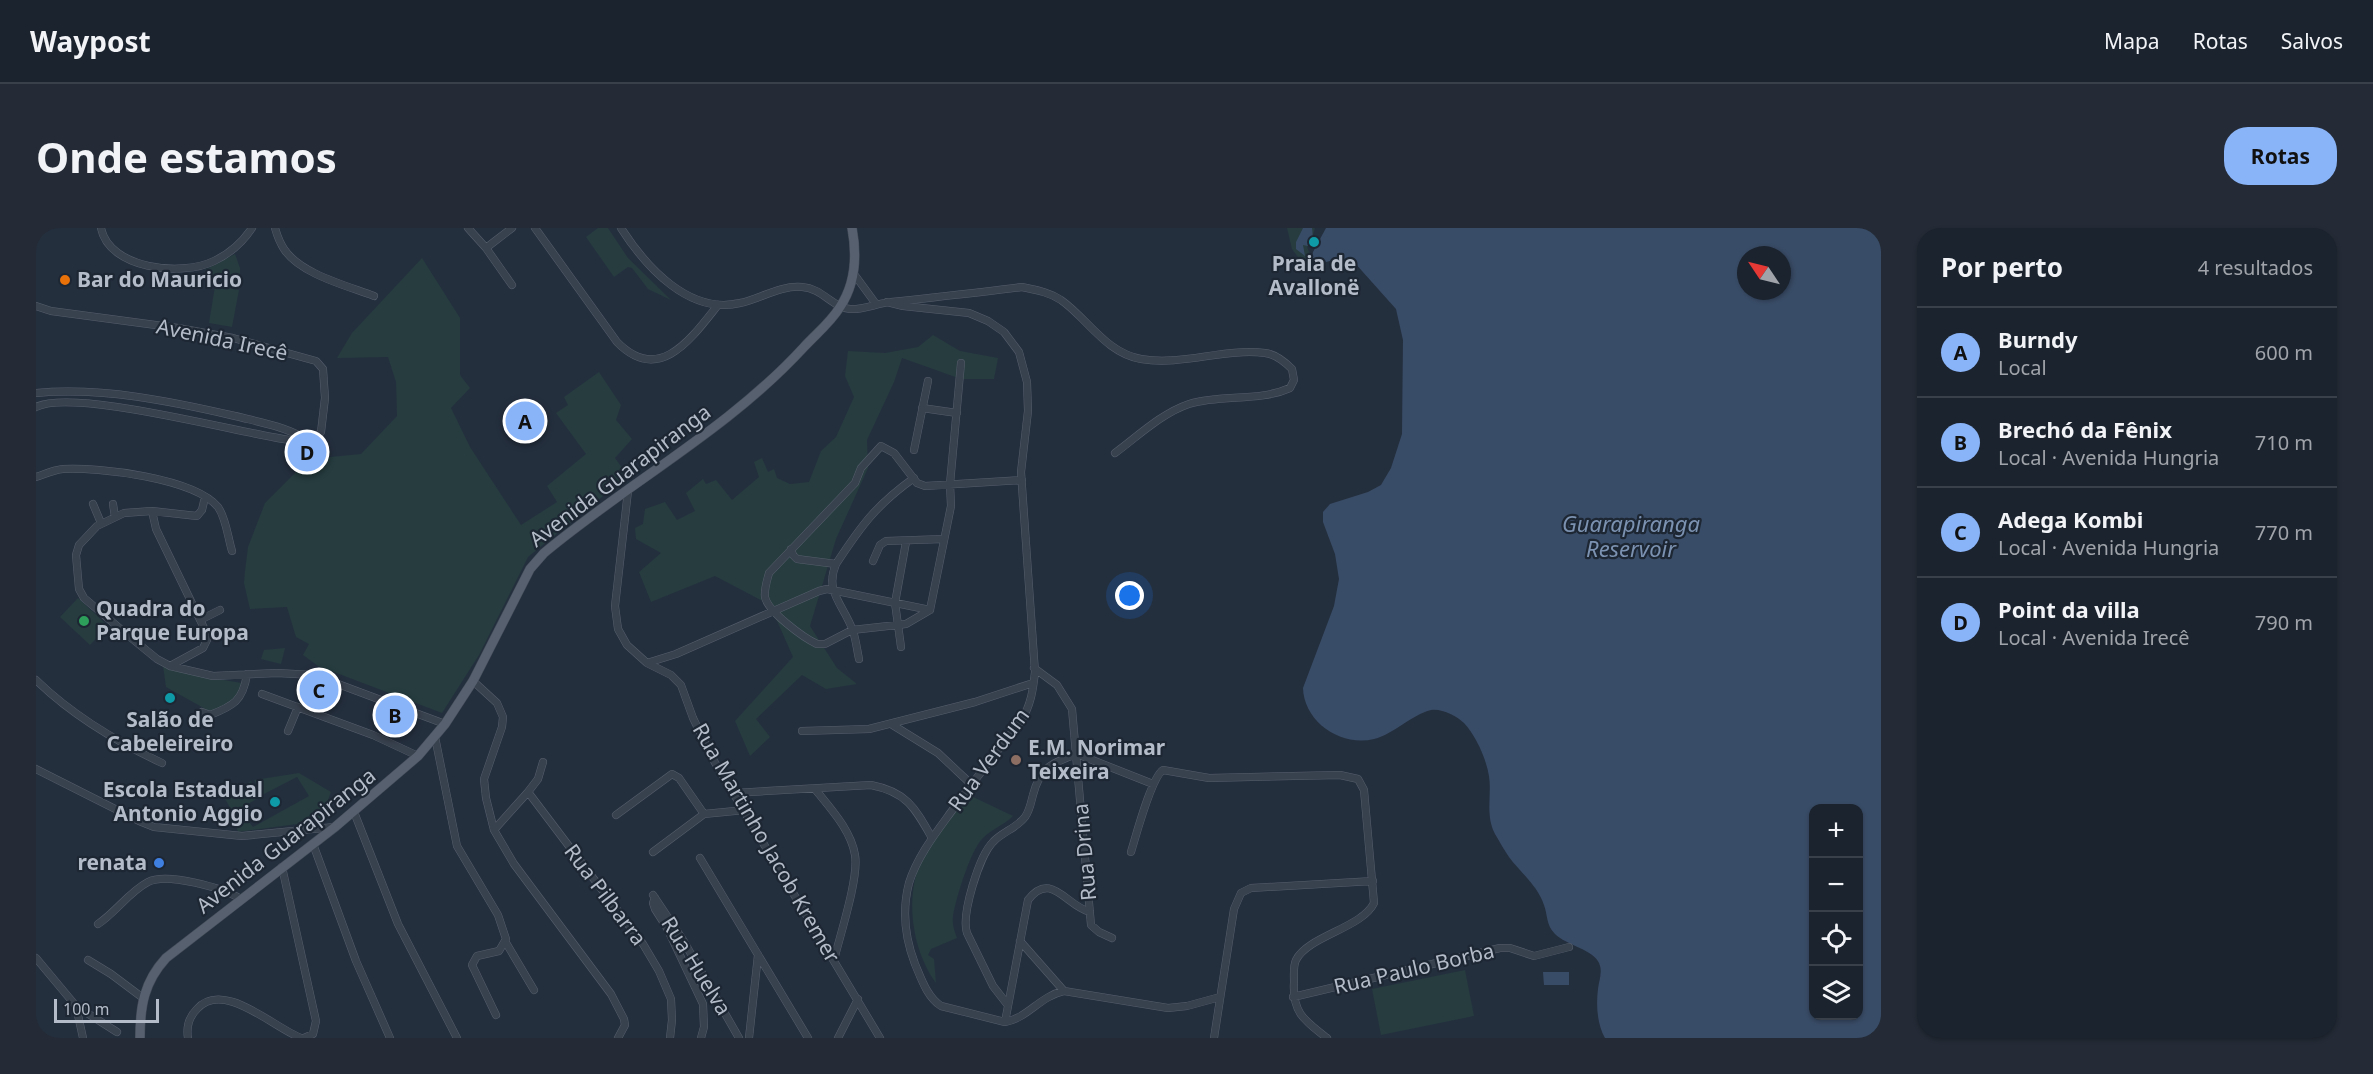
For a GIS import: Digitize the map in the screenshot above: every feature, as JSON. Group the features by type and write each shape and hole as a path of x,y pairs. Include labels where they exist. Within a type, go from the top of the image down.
{"main road":[{"name":"Avenida Guarapiranga","path":"140,1038 143,998 150,980 166,958 354,812 418,756 446,724 473,681 536,561 564,536 740,408 792,360 841,307 854,274 852,228"}],"street":[{"path":"101,228 106,243 118,254 131,261 168,268 190,268 213,262 237,248 252,228"},
{"path":"274,228 285,251 303,267 374,296"},
{"path":"468,228 486,248 512,285"},
{"path":"486,248 512,228"},
{"path":"535,228 617,342 634,357 652,360 672,353 697,331 718,305"},
{"path":"621,228 633,248 676,288 701,301 718,305 743,303 784,289 802,287 816,290 841,307 857,308 887,302 1022,287 1043,291 1059,299 1100,338 1135,358 1174,362 1240,353 1266,353 1276,356 1292,369 1294,380 1290,388 1272,394 1235,396 1189,404 1170,414 1116,453"},
{"path":"854,274 876,304"},
{"name":"Rua Verdum","path":"887,302 903,306 969,313 988,321 1012,341 1022,359 1027,382 1028,418 1023,445 1022,480 1034,668 1031,702 1021,721 932,838 915,868 909,885 905,921 908,946 923,982 936,1003 948,1009 1005,1022"},
{"name":"Avenida Irecê","path":"36,306 51,311 178,328 233,338 316,361 323,369 324,408 321,432 313,438 304,438"},
{"path":"962,363 950,484 951,506 930,610 906,624 852,630 825,644 817,644 773,612 765,598 769,573 855,483 861,468 881,446 894,453 917,483 925,486 950,484 1022,480"},
{"path":"914,450 928,381"},
{"path":"36,393 68,390 112,394 187,406 289,429 304,438"},
{"path":"36,407 64,402 195,421 289,440 304,438"},
{"path":"922,408 957,413"},
{"path":"36,477 60,469 126,473 155,479 205,497 220,512 232,551"},
{"path":"859,659 852,630 832,591 831,575 867,519 887,498 914,478"},
{"name":"Rua Martinho Jacob Kremer","path":"628,491 615,606 621,636 646,663 670,675 681,685 697,729 880,1038"},
{"path":"205,497 202,510 197,516 152,511 124,513 101,524 79,544 75,566 79,589 84,598 115,625 170,666 213,676 301,674 327,678 446,724"},
{"path":"93,504 101,524"},
{"path":"113,504 115,517"},
{"path":"152,511 156,529 206,635 206,644 203,648 170,666"},
{"path":"873,561 880,545 886,541 944,539"},
{"path":"901,647 895,603 906,542"},
{"path":"791,549 797,559 836,564"},
{"path":"646,663 676,654 819,591 832,591 930,610"},
{"path":"200,620 220,610"},
{"name":"Rua Drina","path":"1034,668 1057,684 1069,702 1074,717 1090,912 1093,928 1112,938"},
{"path":"202,712 210,715 237,702 245,689 247,674"},
{"path":"36,680 92,726 162,763"},
{"path":"473,681 497,703 503,717 502,728 484,779 494,830 514,864 611,994 625,1025 618,1038"},
{"path":"802,731 869,729 975,702 1033,683"},
{"path":"262,694 373,735 418,756"},
{"path":"288,731 298,707"},
{"path":"891,724 938,753 971,784"},
{"path":"435,737 457,846 498,915 505,941 534,990"},
{"path":"1007,1004 993,986 965,925 967,909 982,859 988,847 1026,816 1035,785 1042,773 1056,762 1077,754 1153,784"},
{"path":"494,830 538,779 543,762"},
{"path":"36,770 153,827 242,836 335,827"},
{"path":"1131,852 1153,784 1163,770 1209,778 1340,775 1358,779 1364,790 1374,903 1366,914 1303,951 1295,963 1293,997 1298,1011 1327,1038"},
{"path":"616,815 672,774 679,778 704,814"},
{"path":"734,793 871,785 888,788 906,798 932,838"},
{"path":"815,789 848,834 855,857 855,872 834,960"},
{"name":"Rua Pilbarra","path":"528,792 643,944 659,971 671,999 670,1038"},
{"path":"653,852 704,814 745,810"},
{"path":"354,812 398,924 457,1038"},
{"path":"313,844 356,962 390,1038"},
{"path":"700,858 808,1038"},
{"path":"188,1038 188,1022 196,1010 203,1003 218,998 237,1003 303,1038 313,1034 316,1021 282,867"},
{"path":"98,924 110,916 138,889 159,879 173,879 223,891 241,899"},
{"path":"1214,1038 1234,909 1241,893 1251,888 1373,881"},
{"path":"1090,912 1053,889 1040,889 1033,893 1025,907 1005,1022 1015,1020 1047,996 1064,991 1168,1008 1187,1006 1220,997"},
{"name":"Rua Huelva","path":"702,1038 703,1004 667,928 655,909 654,896 683,940 739,1038"},
{"path":"496,1015 472,965 477,956 499,951 505,941"},
{"path":"1020,941 1064,991"},
{"name":"Rua Paulo Borba","path":"1293,997 1500,948 1510,948 1534,956 1569,947"},
{"path":"749,1038 758,955"},
{"path":"36,958 76,1006 117,1032"},
{"path":"88,960 143,998"},
{"path":"838,1038 858,999"},
{"path":"76,1006 83,1038"}],"green space":[{"path":"598,228 608,228 628,258 671,300 648,289 632,268 628,267 614,277 586,237"},
{"path":"1287,228 1315,228 1311,243 1307,247 1312,258 1318,259 1318,264 1303,264 1292,249"},
{"path":"235,254 240,276 222,274 207,278 205,270"},
{"path":"422,258 460,318 460,375 470,388 451,408 470,447 521,525 557,502 547,486 586,454 556,413 568,405 564,397 599,372 621,405 616,420 632,439 615,458 628,476 528,557 479,655 442,713 318,666 303,655 309,644 296,637 287,607 250,609 244,583 248,547 265,503 299,469 330,457 361,454 397,416 396,382 388,357 337,358 352,333"},
{"path":"215,286 239,290 232,327 209,323"},
{"path":"933,335 960,351 998,358 994,379 961,379 902,358 894,382 867,440 868,468 836,539 810,626 837,668 857,684 826,689 802,675 756,719 770,737 750,756 735,721 793,657 770,605 715,576 651,602 639,572 661,553 636,539 635,528 643,524 645,509 665,502 677,520 695,511 686,493 703,479 706,484 716,480 732,500 759,477 754,462 762,458 768,472 774,469 777,478 790,484 809,482 821,451 836,437 854,397 845,376 848,351 885,353 918,347"},
{"name":"Quadra do Parque Europa","path":"78,598 108,626 90,645 60,617"},
{"path":"285,648 281,664 261,659 264,650"},
{"path":"163,666 199,676 242,683 234,699 209,711 166,687"},
{"path":"299,773 331,792 320,821 238,832 236,826 246,818 253,827 309,796 297,777 262,795 254,780"},
{"path":"251,781 260,797 233,813 224,797"},
{"path":"967,794 1013,816 983,838 974,852 953,916 957,938 931,949 928,955 934,959 936,983 921,955 916,939 913,923 913,890 916,874 926,850"},
{"path":"1465,970 1474,1016 1381,1035 1372,989"}],"water":[{"path":"1303,228 1312,228 1310,244 1303,245 1305,256 1296,249 1296,242"},
{"name":"Guarapiranga Reservoir","path":"1326,228 1881,228 1881,1038 1605,1038 1600,1027 1597,1008 1601,973 1599,963 1592,955 1560,938 1552,931 1538,892 1509,857 1495,834 1490,820 1488,769 1476,741 1464,723 1449,713 1431,710 1416,716 1381,737 1362,740 1337,735 1317,721 1305,700 1303,688 1334,606 1339,579 1335,554 1323,522 1323,512 1330,504 1368,492 1381,485 1391,468 1402,434 1403,340 1396,309 1354,262 1334,260 1318,264 1317,259 1312,258"},
{"path":"1543,972 1569,972 1569,985 1544,985"}],"place":[{"name":"Praia de Avallonë","path":"1314,242"},
{"name":"Bar do Mauricio","path":"65,280"},
{"name":"Burndy","path":"525,421"},
{"name":"Point da villa","path":"307,452"},
{"name":"Quadra do Parque Europa","path":"84,621"},
{"name":"Adega Kombi","path":"319,690"},
{"name":"Salão de Cabeleireiro","path":"170,698"},
{"name":"Brechó da Fênix","path":"395,715"},
{"name":"E.M. Norimar Teixeira","path":"1016,760"},
{"name":"Escola Estadual Antonio Aggio","path":"275,802"},
{"name":"renata","path":"159,863"}]}
